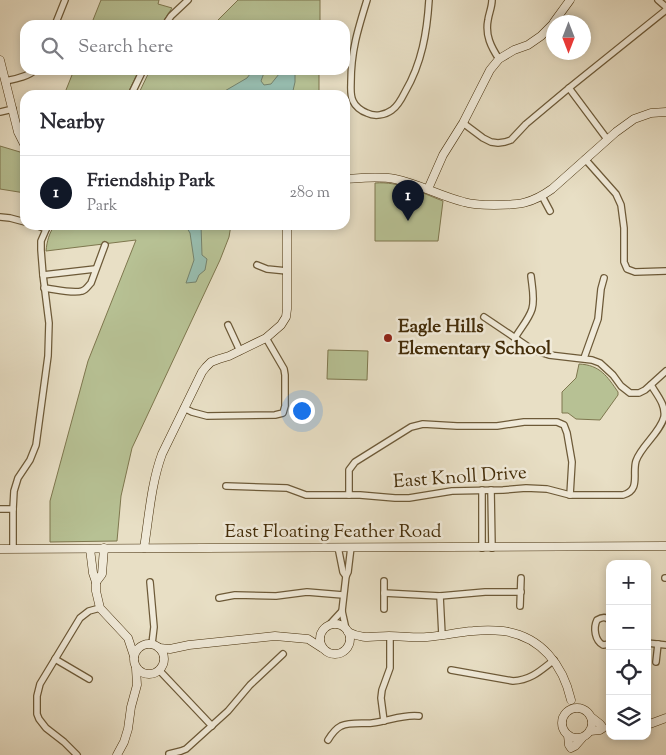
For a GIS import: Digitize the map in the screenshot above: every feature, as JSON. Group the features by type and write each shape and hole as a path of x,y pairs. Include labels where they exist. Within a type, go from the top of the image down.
{"street":[{"path":"57,20 65,0"},
{"path":"169,20 188,0"},
{"path":"367,0 353,48 351,90 354,103 362,111 375,116 392,110 410,83 420,60 430,0"},
{"path":"492,0 487,31 492,48 500,59"},
{"path":"560,15 570,0"},
{"path":"463,123 491,142 505,142 516,136 526,124 666,9 658,0"},
{"path":"428,188 443,155 463,123 490,70 500,59 514,50 528,45 546,30"},
{"path":"0,60 20,136"},
{"path":"6,81 28,75"},
{"path":"133,90 141,75"},
{"path":"569,88 607,139"},
{"path":"0,112 13,109"},
{"path":"350,179 392,178 428,188 463,202 484,205 520,205 542,196 552,189 607,139 634,119 651,113 666,112"},
{"path":"585,159 616,194 621,205 624,228 624,262 627,268 635,272 666,272"},
{"path":"542,196 550,211"},
{"path":"0,217 20,221"},
{"path":"13,549 12,509 16,485 36,445 49,344 41,250 41,241 46,230"},
{"path":"144,548 158,466 202,372 211,362 230,356 266,338 281,325 286,317 287,230"},
{"path":"44,288 75,292 88,288 105,245"},
{"path":"257,265 267,269 287,271"},
{"path":"42,276 96,269"},
{"path":"515,338 530,315 532,308 531,276"},
{"path":"584,358 598,319 604,278"},
{"path":"484,317 527,347 541,353 584,358 600,363 630,393 639,393 645,390 666,370"},
{"path":"228,325 240,351"},
{"path":"184,408 207,416 275,416 283,413 285,406 284,369 266,338"},
{"name":"East Knoll Drive","path":"226,486 287,488 306,495 349,494 395,498 416,497 452,491 536,488 570,494 624,494 631,491 634,484 637,458 664,417 662,402 651,385"},
{"path":"349,494 349,470 355,462 412,427 423,424 497,426 524,422 556,422 564,425 572,462 570,494"},
{"path":"482,490 482,548"},
{"path":"492,490 492,548"},
{"path":"0,509 12,509"},
{"name":"East Floating Feather Road","path":"0,549 666,546"},
{"path":"338,547 343,572 346,576"},
{"path":"348,645 350,638 342,610 351,547"},
{"path":"96,582 102,574 104,548"},
{"path":"90,549 100,608 128,638 136,668 137,685 130,707 128,729 117,755"},
{"path":"520,606 521,578"},
{"path":"384,581 384,609"},
{"path":"150,582 154,627 152,645"},
{"path":"219,598 236,595 276,596 307,592 344,595"},
{"path":"384,593 440,596 476,592 520,592"},
{"path":"440,596 442,635"},
{"path":"77,755 42,724 37,714 38,690 80,618 89,611 100,608"},
{"path":"308,638 330,624 342,610"},
{"path":"606,618 597,620 595,627 597,640 603,646 606,645"},
{"path":"330,624 338,624 361,638"},
{"path":"322,630 319,639 322,648"},
{"path":"128,638 170,649 189,645 275,636 308,638 334,654 341,652 348,645 361,638 390,636 428,637 491,630 510,632 531,640 538,645 554,660 566,681 571,700 564,717 563,727 568,735 570,751"},
{"path":"384,721 381,698 390,668 390,636"},
{"path":"651,643 666,645"},
{"path":"656,662 658,644"},
{"path":"134,656 138,648 152,645"},
{"path":"152,645 164,656 164,661"},
{"path":"137,685 159,670 164,661 180,647"},
{"path":"169,754 186,749 228,711 250,685 283,654"},
{"path":"55,659 89,679"},
{"path":"451,670 513,681 534,676 554,660"},
{"path":"136,668 143,673 151,674"},
{"path":"159,670 212,726"},
{"path":"571,700 580,709 588,713 591,718 606,728"},
{"path":"567,713 580,709"},
{"path":"328,740 336,729 342,725 384,721 406,715 419,716"},
{"path":"590,732 592,727 591,718"},
{"path":"651,723 666,718"},
{"path":"570,751 590,732 606,728"},
{"path":"568,735 582,738"}],"shaded area":[{"path":"101,0 159,0 158,4 172,8 164,20 93,20"},
{"path":"238,0 320,0 320,20 218,20"},
{"path":"72,75 137,75 129,90 66,90"},
{"path":"148,75 319,75 319,90 140,90"},
{"path":"249,75 263,75 261,81 264,85 271,84 278,75 295,75 295,82 293,90 226,90"},
{"path":"0,146 20,152 20,192 0,189"},
{"path":"375,183 402,186 443,201 438,241 375,241"},
{"path":"188,230 201,230 202,255 207,259 205,270 199,275 196,282 186,283 194,260"},
{"path":"230,230 220,260 132,448 121,496 117,541 50,542 50,501 88,361 136,240 46,251 51,231"},
{"path":"328,350 368,351 367,380 327,379"},
{"path":"579,364 598,369 618,392 618,395 600,420 576,419 568,413 562,413 562,392 576,378"}],"place":[{"name":"Friendship Park","path":"408,221"},
{"name":"Eagle Hills Elementary School","path":"388,338"}]}
